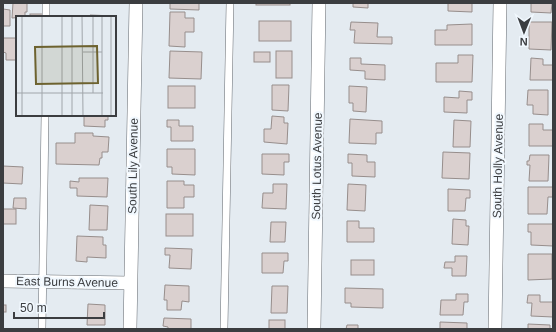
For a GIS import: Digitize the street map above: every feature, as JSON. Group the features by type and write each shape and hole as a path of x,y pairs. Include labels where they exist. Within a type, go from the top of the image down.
{"street":[{"name":"South Lily Avenue","path":"130,329 136,3"},
{"name":"South Lotus Avenue","path":"314,329 319,3"},
{"name":"South Holly Avenue","path":"495,329 500,3"},
{"name":"East Burns Avenue","path":"3,280 130,283"}],"lane":[{"path":"46,3 46,16"},
{"path":"224,329 230,3"},
{"path":"42,329 45,116"}],"building":[{"path":"13,3 27,3 27,12 25,12 25,16 16,16 16,18 12,18"},
{"path":"170,3 199,3 199,10 170,9"},
{"path":"256,3 290,3 290,5 256,5"},
{"path":"353,3 368,3 368,8 353,7"},
{"path":"448,3 472,3 472,12 448,11"},
{"path":"531,3 552,3 551,13 531,12"},
{"path":"3,9 10,10 10,26 3,26"},
{"path":"170,12 185,12 185,18 194,18 194,32 185,32 185,47 169,46"},
{"path":"30,14 43,14 43,16 30,16"},
{"path":"90,15 114,16 90,16"},
{"path":"259,21 291,21 291,41 259,41"},
{"path":"351,22 378,23 377,37 392,37 392,44 354,43 355,30 350,30"},
{"path":"529,22 552,22 551,50 529,49"},
{"path":"472,24 472,45 435,45 435,30 447,30 447,25"},
{"path":"3,38 16,38 16,60 6,60 6,53 3,52"},
{"path":"170,51 202,52 201,79 169,78"},
{"path":"276,51 292,51 292,78 276,78"},
{"path":"254,52 270,52 270,62 254,62"},
{"path":"458,55 473,55 472,82 436,82 436,63 458,63"},
{"path":"350,58 361,58 361,64 385,65 385,80 365,79 365,71 350,70"},
{"path":"531,58 543,59 543,65 553,65 553,80 530,80"},
{"path":"272,85 289,85 288,111 272,110"},
{"path":"168,86 195,86 195,108 168,108"},
{"path":"349,86 367,87 366,112 353,111 353,103 349,103"},
{"path":"528,90 548,90 548,115 533,114 533,105 527,105"},
{"path":"459,91 472,92 472,100 467,100 467,113 444,112 444,97 459,98"},
{"path":"84,116 108,116 108,120 105,120 105,127 84,126"},
{"path":"272,116 284,117 284,123 288,123 287,144 264,142 264,129 271,129"},
{"path":"350,119 382,121 382,133 376,133 376,144 349,143"},
{"path":"167,120 179,120 179,126 193,126 193,141 171,141 171,127 167,127"},
{"path":"454,120 471,121 470,147 453,147"},
{"path":"529,124 543,124 543,130 553,130 553,146 529,146"},
{"path":"75,133 93,133 93,136 109,137 108,152 102,152 102,158 100,158 99,165 56,164 56,143 75,143"},
{"path":"167,149 195,149 195,175 172,174 172,167 167,167"},
{"path":"443,152 470,153 469,179 442,178"},
{"path":"262,154 289,154 289,162 284,162 284,175 262,174"},
{"path":"348,154 367,155 367,162 375,162 375,177 352,176 352,163 348,163"},
{"path":"530,155 549,155 548,181 529,181 530,165 527,165 527,161 529,161"},
{"path":"3,166 23,167 22,184 3,183"},
{"path":"79,178 108,178 107,197 77,196 77,188 70,188 70,181 79,182"},
{"path":"167,181 184,181 184,185 194,185 194,197 184,197 184,208 167,208"},
{"path":"273,184 287,184 286,209 262,208 263,193 273,193"},
{"path":"348,184 366,185 365,211 347,210"},
{"path":"528,187 553,187 553,197 548,197 547,214 528,214"},
{"path":"448,189 470,190 470,198 466,198 465,211 448,211"},
{"path":"14,198 26,198 26,209 13,208"},
{"path":"90,205 108,206 107,230 89,230"},
{"path":"3,209 16,209 16,224 3,224"},
{"path":"166,214 193,214 193,236 166,236"},
{"path":"453,219 466,220 466,226 469,226 468,245 452,244"},
{"path":"347,221 359,221 359,228 374,228 374,242 347,242"},
{"path":"271,222 286,222 285,242 270,242"},
{"path":"528,224 553,224 553,246 531,245 531,232 528,232"},
{"path":"77,236 103,237 103,245 106,245 106,258 87,257 87,262 76,261"},
{"path":"165,248 192,249 191,269 169,268 170,255 165,255"},
{"path":"262,253 288,253 288,261 284,261 283,273 262,273"},
{"path":"528,254 552,254 552,279 528,280"},
{"path":"455,256 467,256 466,276 452,276 452,268 444,268 445,262 455,262"},
{"path":"351,260 374,260 374,275 351,275"},
{"path":"165,285 189,286 189,302 182,301 181,310 167,310 167,300 164,300"},
{"path":"272,286 288,286 287,313 271,313"},
{"path":"345,288 383,289 383,308 351,307 351,303 345,303"},
{"path":"456,294 468,294 468,302 464,302 463,315 440,315 441,300 456,300"},
{"path":"528,295 540,295 540,302 553,302 553,317 531,316 532,303 527,303"},
{"path":"88,304 105,305 105,325 87,325"},
{"path":"3,305 6,305 6,312 3,312"},
{"path":"164,318 191,319 191,329 168,329 168,327 163,326"},
{"path":"269,320 285,320 285,329 269,329"},
{"path":"440,322 467,323 467,329 440,329"},
{"path":"528,324 550,325 550,329 528,329"},
{"path":"347,325 358,325 358,329 346,329"}]}
